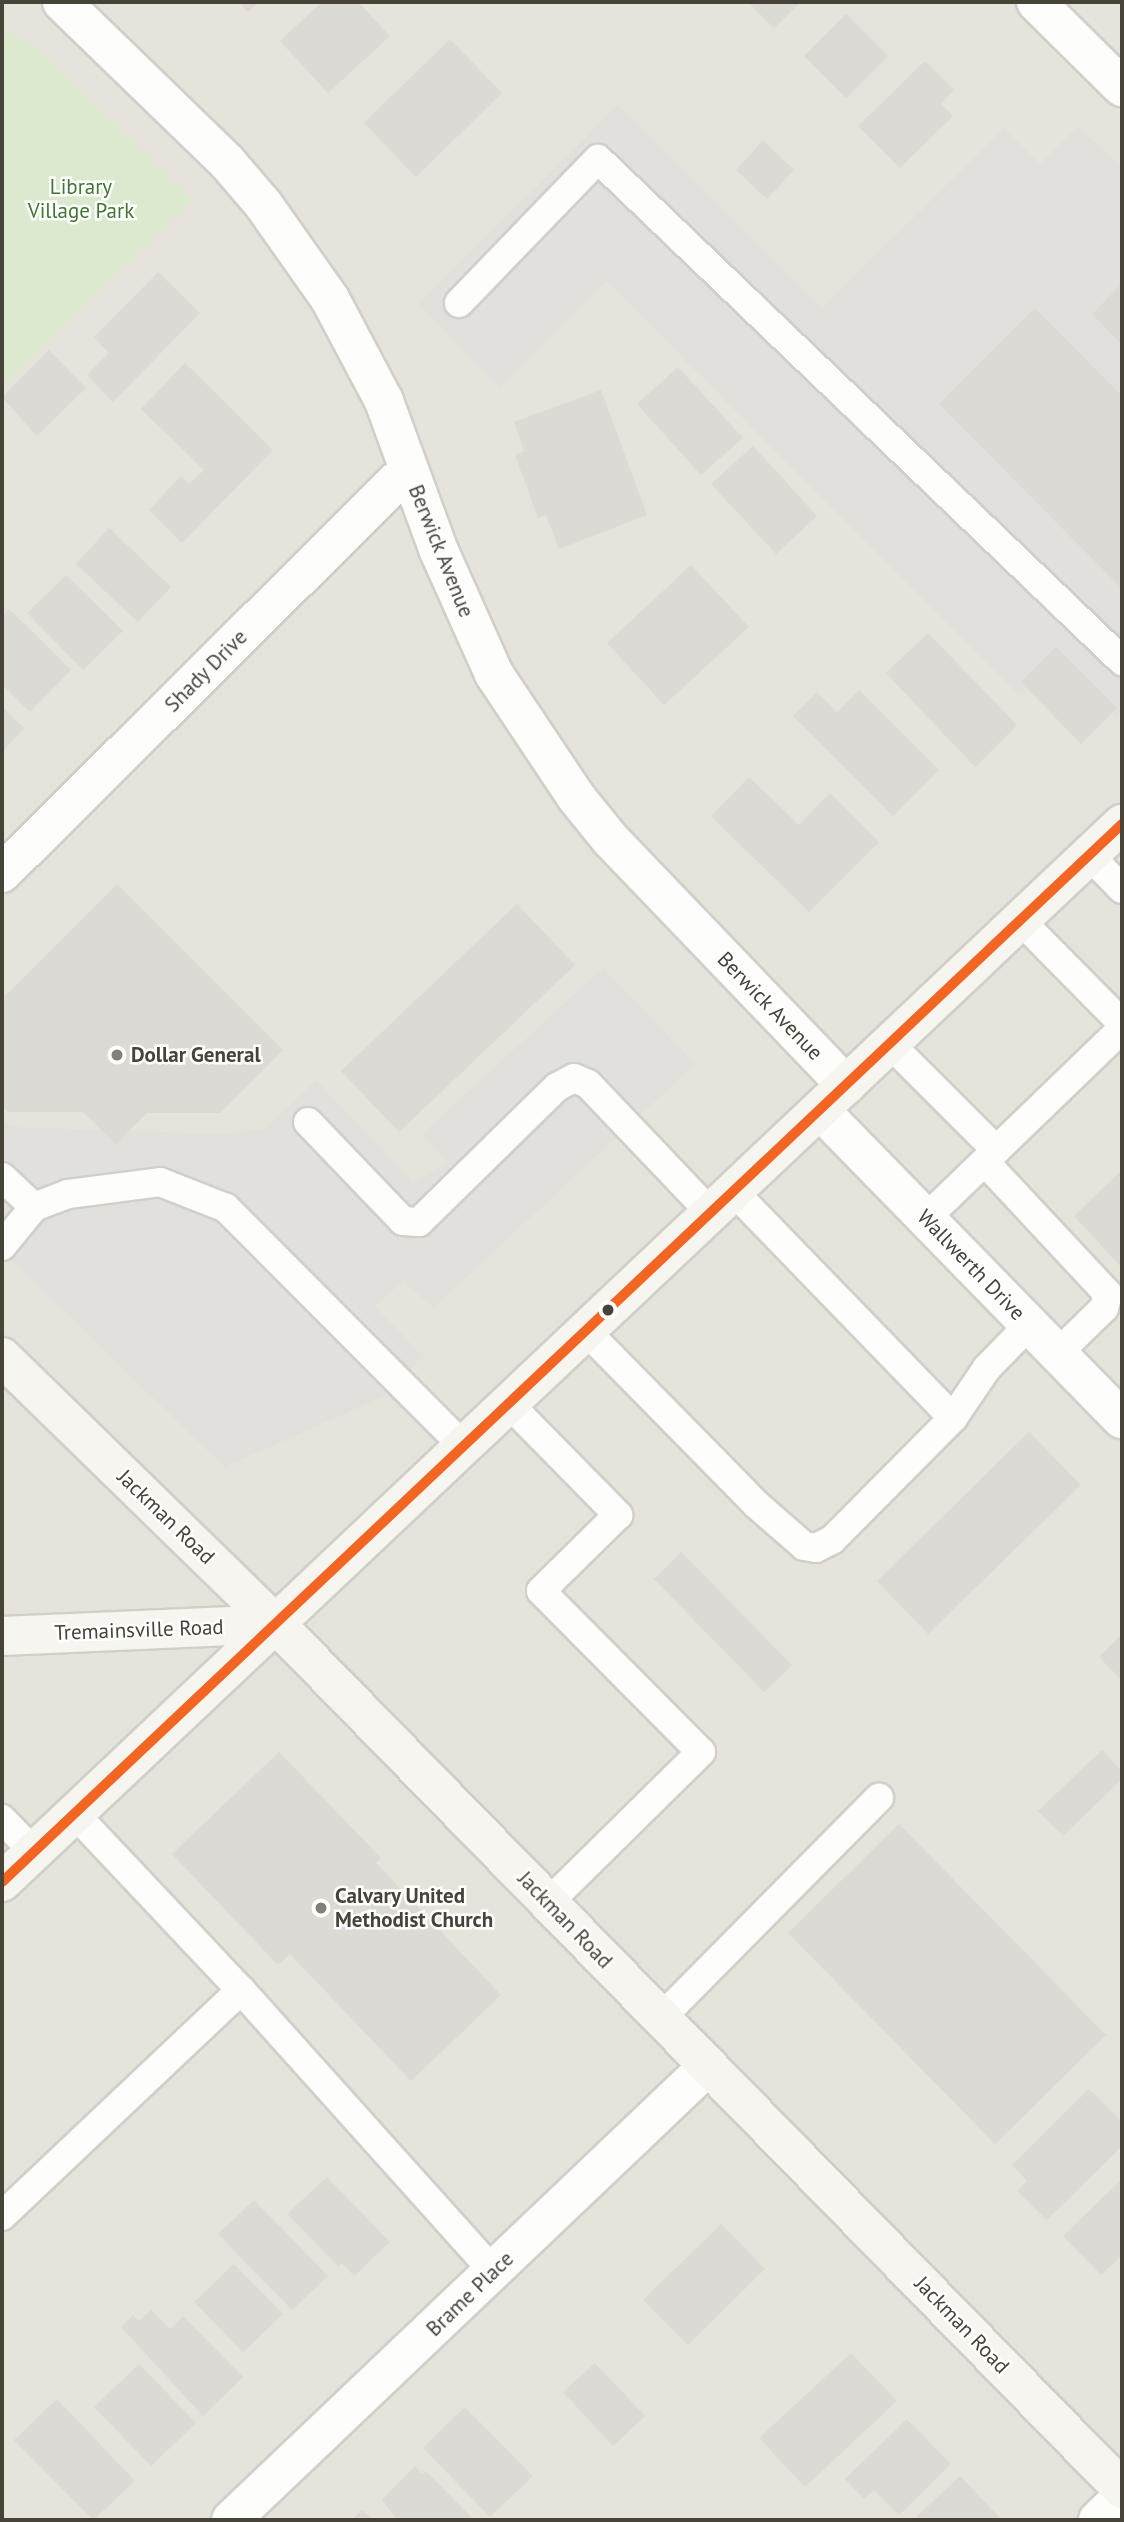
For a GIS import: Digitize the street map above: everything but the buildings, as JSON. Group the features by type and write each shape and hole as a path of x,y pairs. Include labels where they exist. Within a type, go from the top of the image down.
{"street":[{"name":"Berwick Avenue","path":"62,2 227,162 263,204 351,336 410,469 439,551 494,674 549,759 610,839 833,1098"},
{"path":"1036,2 1122,87"},
{"name":"Shady Drive","path":"2,873 410,469"},
{"path":"2,1882 1122,824"},
{"name":"Wallwerth Drive","path":"833,1098 926,1218 1122,1419"},
{"name":"Jackman Road","path":"2,1357 276,1625 1122,2489"},
{"name":"Tremainsville Road","path":"2,1636 276,1625"},
{"name":"Brame Place","path":"231,2520 708,2066"},
{"path":"1098,2520 1122,2497"}],"lane":[{"path":"459,303 598,159 1122,661"},
{"path":"1089,855 1122,889"},
{"path":"1020,920 1122,1023"},
{"path":"926,1218 1122,1029"},
{"path":"890,1044 1108,1294 1104,1308 1058,1353"},
{"path":"308,1122 404,1221 419,1222 557,1087 573,1078 588,1084 722,1202 953,1418"},
{"path":"2,1177 34,1207"},
{"path":"2,1246 34,1207 68,1194 160,1182 226,1208 464,1447"},
{"path":"586,1331 757,1506 804,1546 816,1548 832,1540 953,1418 987,1368 1030,1324"},
{"path":"509,1404 618,1515 541,1591 701,1752 548,1903"},
{"path":"661,2018 879,1798"},
{"path":"74,1813 241,1990 494,2271"},
{"path":"2,1819 33,1851"},
{"path":"2,2216 241,1990"}],"shaded area":[{"path":"2,2 1122,2 1122,2520 2,2520"},
{"path":"618,105 822,309 1004,128 1040,164 1077,127 1122,166 1122,283 1092,314 1122,345 1122,396 1035,309 939,404 1122,589 1122,709 1116,717 1060,660 1021,697 606,281 500,387 418,304"},
{"path":"603,968 695,1064 433,1308 404,1281 374,1306 423,1356 384,1396 224,1467 2,1250 2,1118 11,1127 220,1134 265,1130 316,1080 413,1183 448,1162 422,1134"}],"green space":[{"name":"Library Village Park","path":"2,30 37,47 192,200 2,387"}],"transit line":[{"path":"2,1882 1122,824"}],"place":[{"name":"Dollar General","path":"117,1055"},
{"name":"Calvary United Methodist Church","path":"321,1908"}]}
